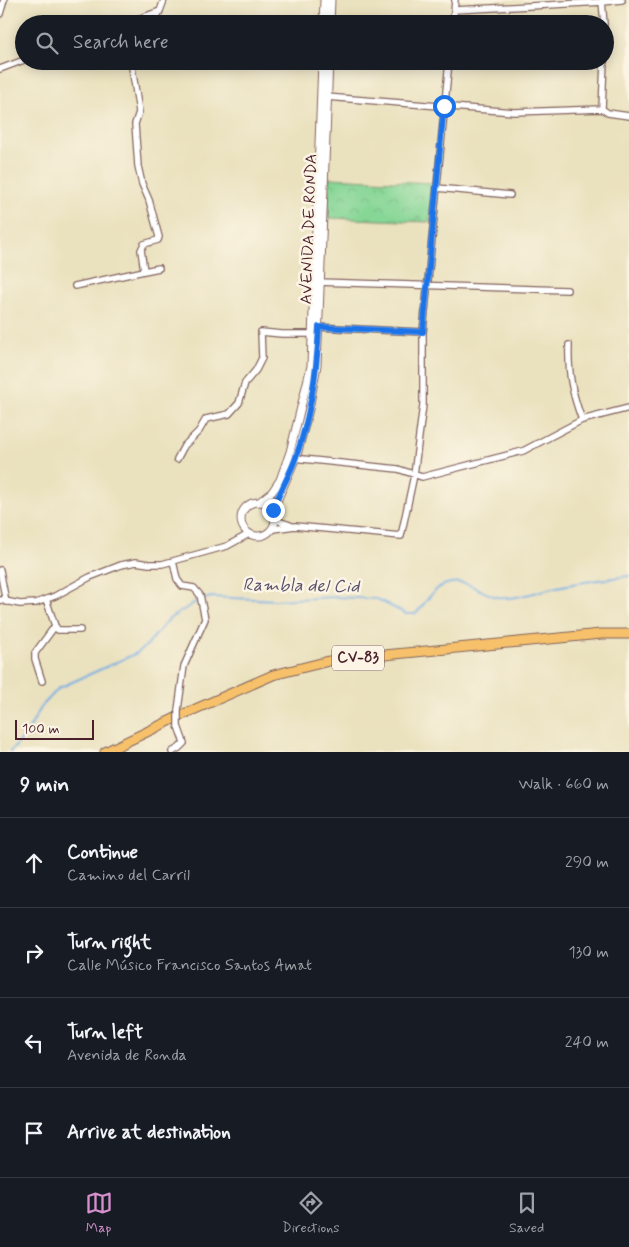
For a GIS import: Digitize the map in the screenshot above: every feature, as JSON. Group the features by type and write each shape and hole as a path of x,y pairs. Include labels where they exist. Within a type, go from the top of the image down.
{"main road":[{"name":"CV-83","path":"105,752 184,714 273,675 333,660 601,634 629,634"}],"street":[{"path":"0,14 4,0"},
{"path":"158,15 164,0"},
{"path":"323,15 324,0"},
{"path":"330,15 331,0"},
{"path":"454,15 455,0"},
{"path":"455,10 622,0"},
{"path":"602,1 603,15"},
{"path":"149,15 160,11"},
{"path":"0,69 15,63"},
{"path":"132,70 138,112 136,124 138,166 142,184 150,200 160,237 158,240 142,246 144,271"},
{"name":"AVENIDA DE RONDA","path":"274,514 309,409 318,365 315,329 324,96 323,70"},
{"name":"AVENIDA DE RONDA","path":"324,96 328,70"},
{"path":"295,526 273,529 269,533 259,536 247,531 242,522 242,514 246,508 259,502 267,505 281,522 295,526 401,536 414,475 423,406 423,332 448,70"},
{"path":"602,109 604,70"},
{"path":"324,96 514,112 602,109 608,113 629,116"},
{"path":"436,188 510,195"},
{"path":"75,286 159,268"},
{"path":"318,282 567,290"},
{"path":"177,459 184,446 199,431 206,419 229,414 239,403 245,383 261,363 261,332 282,334 315,329 423,332"},
{"path":"569,345 568,363 572,393 582,420"},
{"path":"292,457 398,469 422,477 523,451 582,420 629,408"},
{"name":"AVENIDA DE RONDA","path":"259,502 272,492 292,457"},
{"path":"273,529 274,514"},
{"path":"0,570 3,601 20,604 36,603 90,577 121,565 136,562 162,564 227,546 235,542 247,531"},
{"path":"172,752 184,743 178,726 178,710 184,666 205,619 200,595 194,588 182,586 174,570 173,561"},
{"path":"46,599 58,630 80,630"},
{"path":"42,681 35,653 55,626"}],"green space":[{"path":"329,178 433,183 430,222 328,218"}],"waterway":[{"name":"Rambla del Cid","path":"10,752 25,736 42,706 59,688 137,653 147,645 169,619 196,602 211,597 276,600 336,597 377,599 406,614 415,614 434,591 451,583 466,584 494,596 509,598 566,585 629,576"}],"route":[{"path":"273,510 296,458 309,409 318,365 319,327 423,332 444,106"}]}
